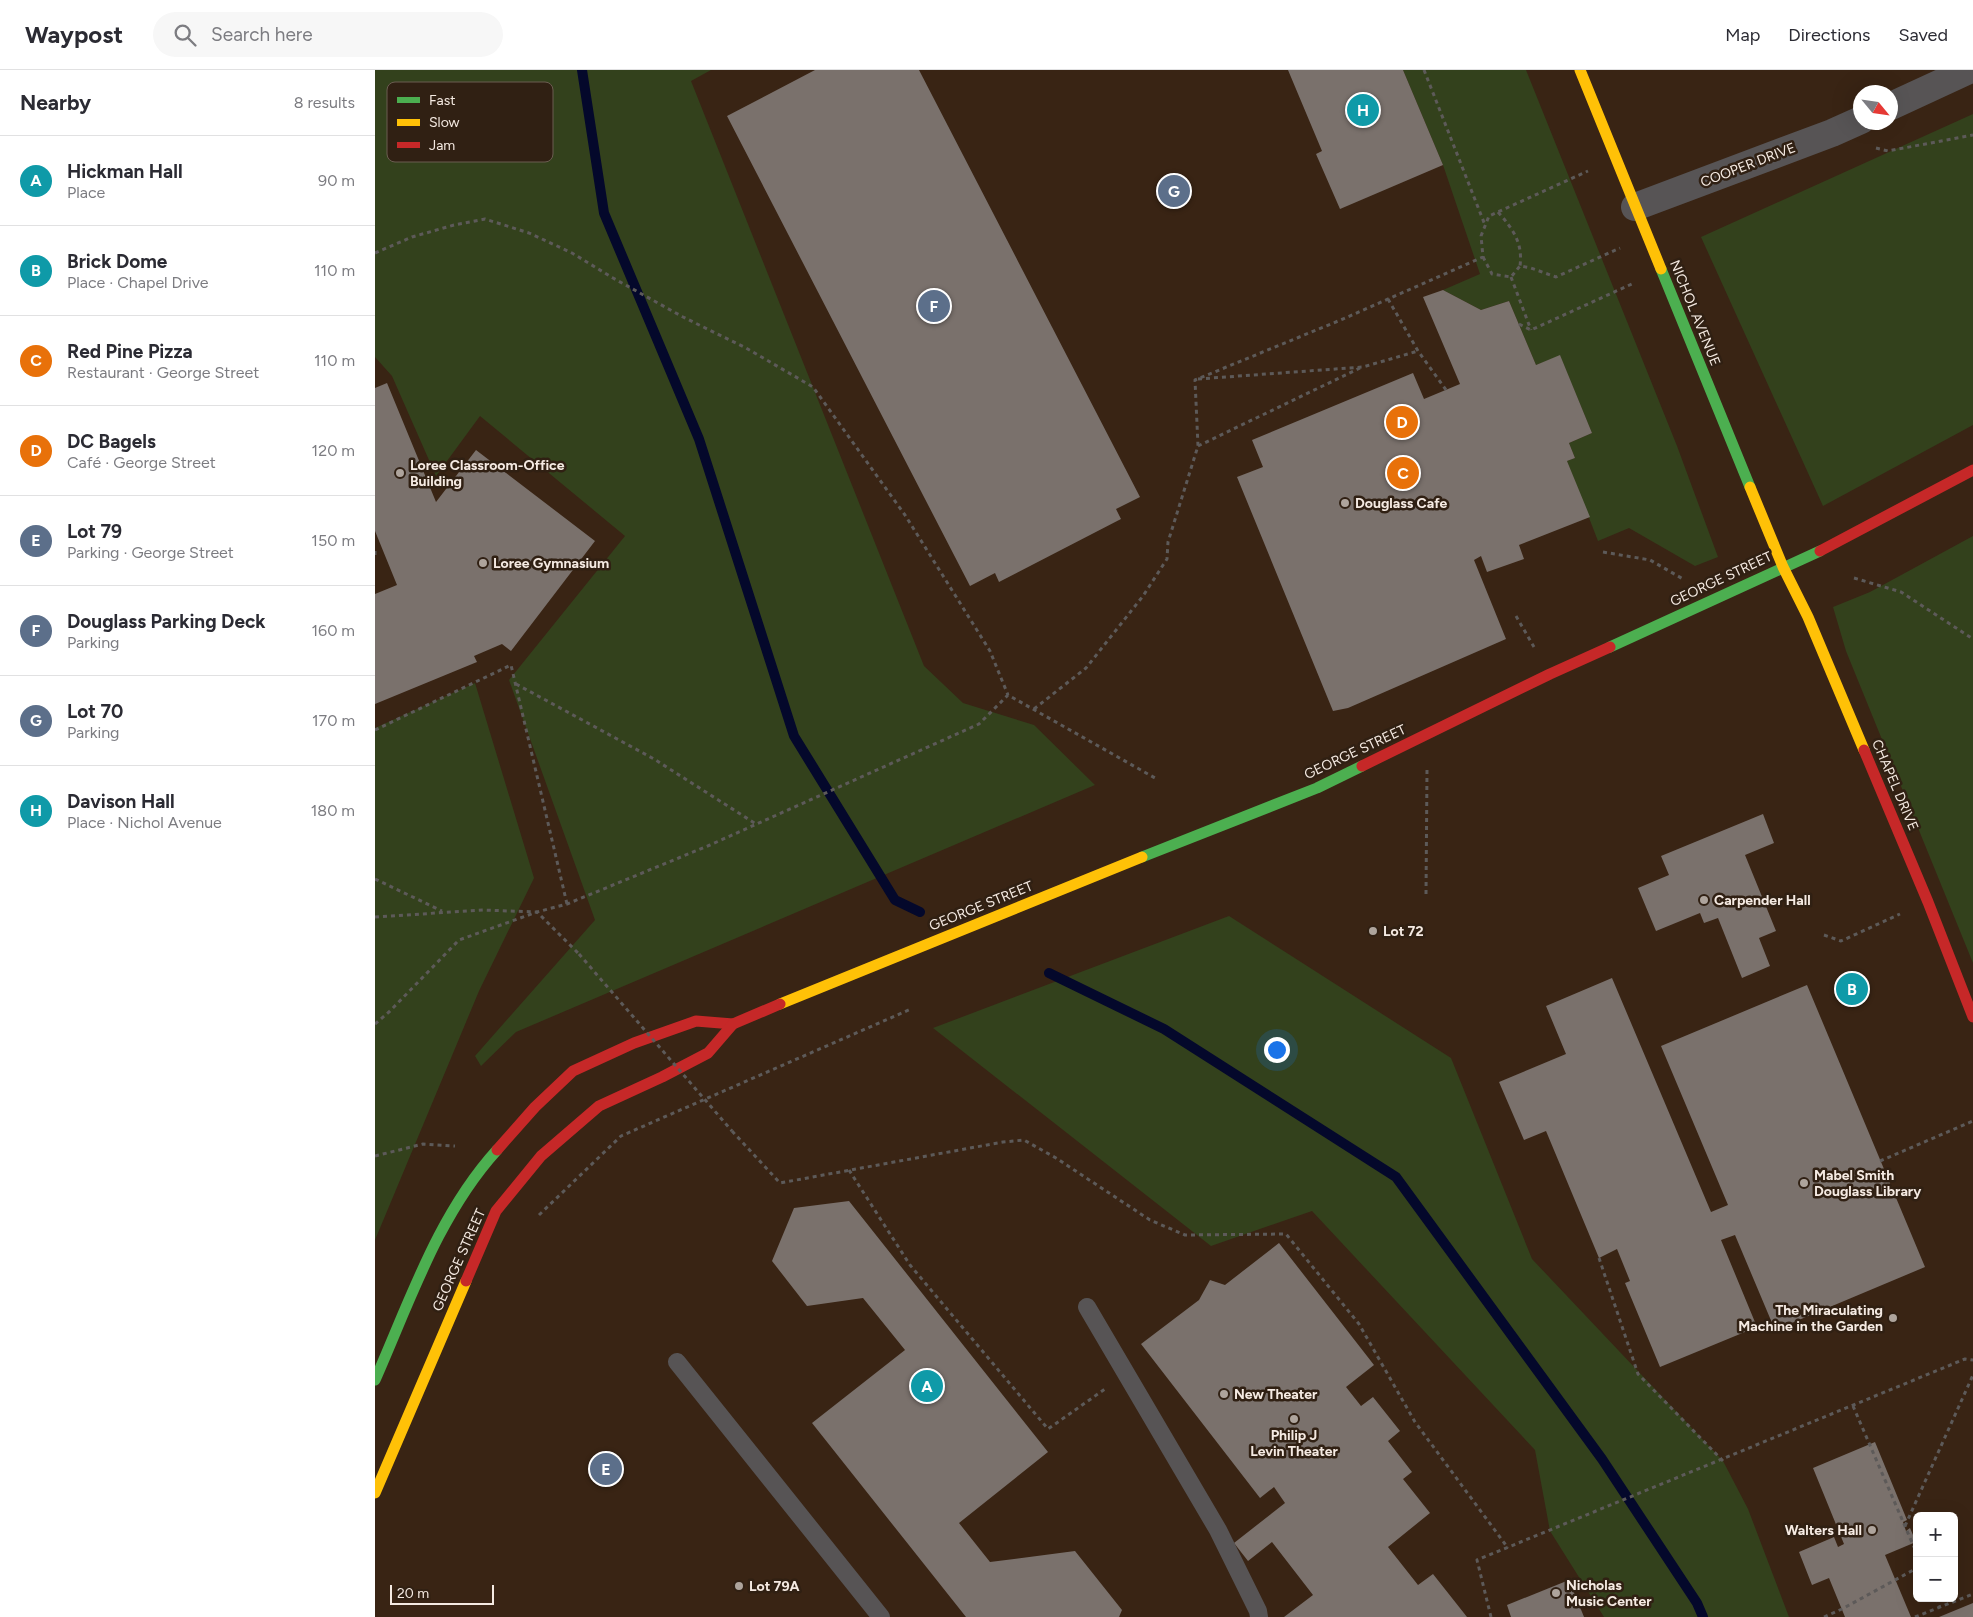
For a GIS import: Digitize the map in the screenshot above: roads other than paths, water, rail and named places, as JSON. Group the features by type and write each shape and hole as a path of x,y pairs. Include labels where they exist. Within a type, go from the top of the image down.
{"street":[{"name":"NICHOL AVENUE","path":"1580,70 1783,566"},
{"path":"1898,103 1969,70"},
{"name":"COOPER DRIVE","path":"1635,207 1853,123"},
{"name":"GEORGE STREET","path":"375,1493 496,1211 541,1156 599,1106 708,1053 733,1024 1181,840 1317,788 1550,674 1741,588 1783,566 1829,547 1973,470"},
{"name":"CHAPEL DRIVE","path":"1783,566 1808,617 1928,902 1973,1017"},
{"name":"GEORGE STREET","path":"375,1380 436,1240 461,1196 479,1169 535,1107 573,1071 634,1043 696,1021 733,1024"}],"lane":[{"path":"1087,1307 1218,1530 1258,1611 1259,1617"},
{"path":"677,1362 881,1617"}],"waterway":[{"path":"582,70 604,213 699,439 794,736 895,900 920,912"},
{"path":"1049,973 1164,1029 1396,1177 1602,1459 1697,1603 1703,1617"}],"place":[{"name":"Davison Hall","path":"1363,110"},
{"name":"Lot 70","path":"1174,191"},
{"name":"Douglass Parking Deck","path":"934,306"},
{"name":"DC Bagels","path":"1402,422"},
{"name":"Loree Classroom-Office Building","path":"400,473"},
{"name":"Red Pine Pizza","path":"1403,473"},
{"name":"Douglass Cafe","path":"1345,503"},
{"name":"Loree Gymnasium","path":"483,563"},
{"name":"Carpender Hall","path":"1704,900"},
{"name":"Lot 72","path":"1373,931"},
{"name":"Brick Dome","path":"1852,989"},
{"name":"Mabel Smith Douglass Library","path":"1804,1183"},
{"name":"The Miraculating Machine in the Garden","path":"1893,1318"},
{"name":"Hickman Hall","path":"927,1386"},
{"name":"New Theater","path":"1224,1394"},
{"name":"Philip J Levin Theater","path":"1294,1419"},
{"name":"Lot 79","path":"606,1469"},
{"name":"Walters Hall","path":"1872,1530"},
{"name":"Lot 79A","path":"739,1586"},
{"name":"Nicholas Music Center","path":"1556,1593"}]}
